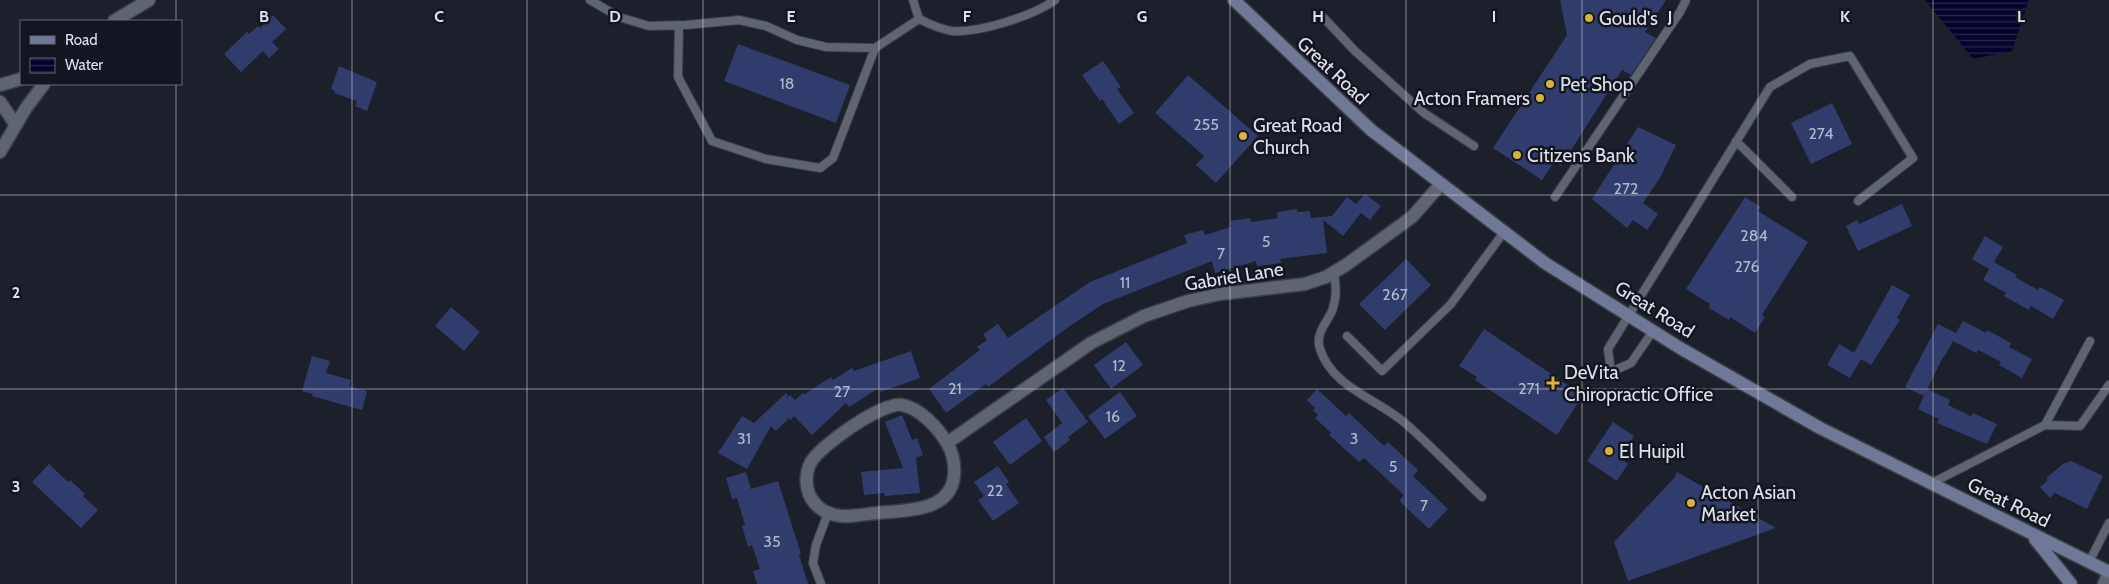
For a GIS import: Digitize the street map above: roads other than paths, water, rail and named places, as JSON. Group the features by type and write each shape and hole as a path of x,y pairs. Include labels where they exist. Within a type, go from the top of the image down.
{"main road":[{"name":"Great Road","path":"1234,0 1356,117 1545,263 1653,331 1820,428 2109,572"},
{"path":"2032,535 2071,584"}],"street":[{"path":"116,20 150,0"},
{"path":"0,85 20,80"},
{"path":"0,152 43,85"},
{"path":"0,102 16,125"},
{"name":"Gabriel Lane","path":"947,443 1092,343 1138,319 1172,306 1205,297 1235,291 1305,284 1320,280 1334,273 1412,217 1441,184"},
{"path":"894,405 913,409 932,425 947,443 953,456 954,480 946,495 936,504 920,508 846,516 828,512 814,501 808,489 807,475 811,462 829,444 875,411 894,405"},
{"path":"2104,584 2109,572"}],"lane":[{"path":"590,0 619,17 649,26 739,20 766,26 798,40 826,47 875,48 919,19"},
{"path":"913,0 919,19"},
{"path":"919,19 952,31 969,30 995,26 1046,7 1055,0"},
{"path":"1555,197 1594,142 1686,0"},
{"path":"1322,16 1355,51 1424,113 1474,146"},
{"path":"679,25 678,78 712,141 766,159 820,168 833,158 875,48"},
{"path":"1653,331 1631,363 1611,372 1608,349 1770,86 1810,64 1850,56 1912,158 1858,201"},
{"path":"1736,141 1792,197"},
{"path":"1347,336 1382,371 1451,304 1504,232"},
{"path":"1334,273 1337,289 1332,310 1319,334 1319,348 1326,364 1340,380 1405,424 1482,497"},
{"path":"2045,425 2090,341"},
{"path":"1930,484 2045,425 2080,426 2109,385"},
{"path":"821,584 813,563 816,545 828,512"},
{"path":"2089,562 2109,523"}],"water":[{"path":"1925,0 2029,0 2012,51 1973,59"}],"place":[{"name":"Gould's","path":"1589,18"},
{"name":"Pet Shop","path":"1550,84"},
{"name":"Acton Framers","path":"1540,98"},
{"name":"Great Road Church","path":"1243,136"},
{"name":"Citizens Bank","path":"1517,155"},
{"name":"DeVita Chiropractic Office","path":"1553,383"},
{"name":"El Huipil","path":"1609,451"},
{"name":"Acton Asian Market","path":"1691,503"}]}
